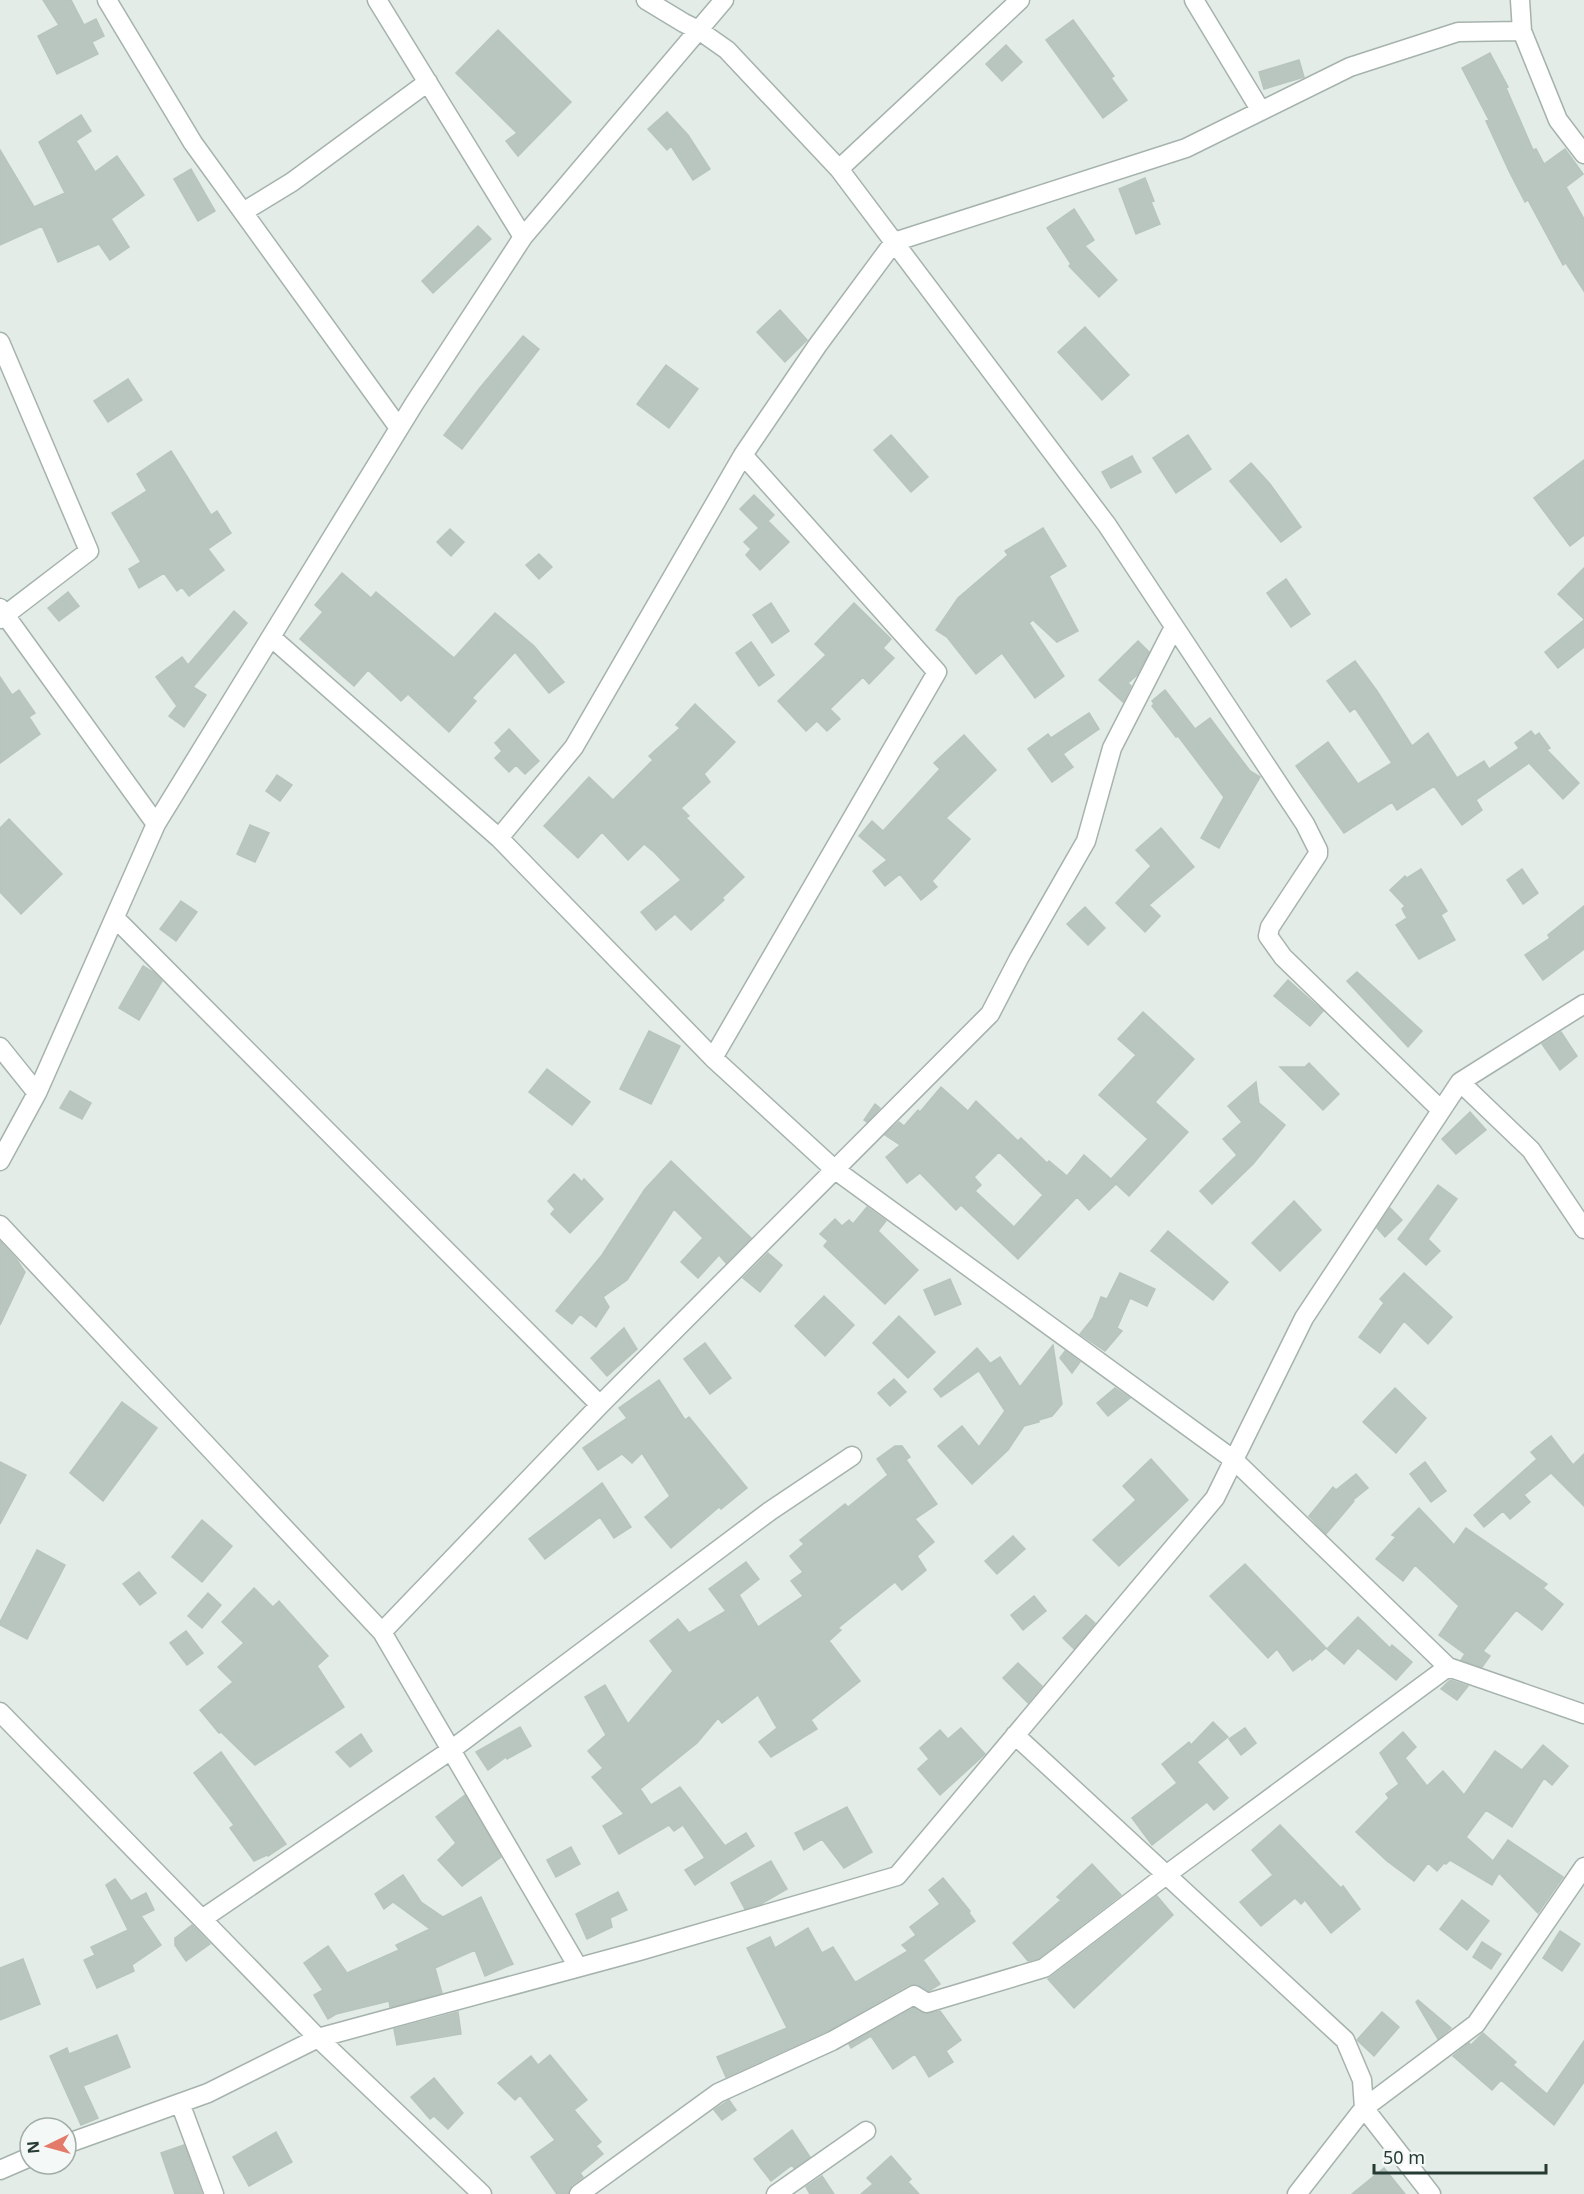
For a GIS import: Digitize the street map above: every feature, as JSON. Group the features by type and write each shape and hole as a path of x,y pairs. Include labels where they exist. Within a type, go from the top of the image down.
{"street":[{"path":"107,0 193,143 399,428"},
{"path":"646,0 700,31 727,50 838,169 1107,525 1305,824 1318,850 1318,854 1270,927 1268,936 1282,957 1441,1110"},
{"path":"0,1161 37,1093 156,824 399,428 523,237 724,0"},
{"path":"838,169 1020,0"},
{"path":"1194,0 1261,111"},
{"path":"1520,0 1522,31 1558,120 1584,154"},
{"path":"379,1 523,237"},
{"path":"499,837 574,747 743,455 817,346 894,242 1186,148 1350,67 1458,32 1522,31"},
{"path":"243,212 292,182 428,82"},
{"path":"0,342 89,551 2,613 156,824"},
{"path":"713,1058 937,672 743,455"},
{"path":"382,1632 600,1405 990,1014 1019,958 1086,841 1112,748 1174,627"},
{"path":"271,637 499,837 713,1058 834,1169 1234,1460 1448,1667 1584,1714"},
{"path":"115,918 600,1405"},
{"path":"78,2140 208,2093 318,2038 897,1876 1215,1498 1304,1318 1460,1082 1584,1004"},
{"path":"0,1047 37,1093"},
{"path":"1460,1082 1531,1150 1584,1229"},
{"path":"0,1225 382,1632 578,1967"},
{"path":"202,1919 451,1750 770,1511 852,1456"},
{"path":"579,2194 718,2093 832,2041 914,1995 927,2004 1044,1968 1448,1667"},
{"path":"0,1712 318,2038 482,2194"},
{"path":"1015,1735 1345,2040 1362,2080 1364,2108 1431,2194"},
{"path":"1297,2194 1364,2108 1476,2024 1584,1867"},
{"path":"180,2103 214,2194"},
{"path":"776,2194 866,2131"},
{"path":"0,2170 18,2162"}],"building":[{"path":"43,0 71,0 84,25 96,19 104,36 92,42 98,54 57,74 38,36 59,25"},
{"path":"1073,20 1114,76 1111,78 1127,100 1103,118 1046,40"},
{"path":"498,30 571,102 518,156 506,141 517,133 456,73"},
{"path":"1006,45 1022,62 1002,81 986,64"},
{"path":"1490,53 1508,87 1506,88 1533,150 1536,149 1544,164 1565,149 1583,174 1566,187 1584,219 1584,291 1566,263 1563,265 1528,200 1525,202 1486,121 1489,120 1462,68"},
{"path":"1299,60 1304,77 1264,89 1259,72"},
{"path":"667,112 688,135 710,169 693,180 671,146 667,150 648,129"},
{"path":"81,115 91,131 76,141 95,172 117,156 144,195 111,219 129,247 110,260 99,244 58,262 42,226 0,245 0,150 34,207 65,193 39,142"},
{"path":"191,169 215,211 198,221 174,179"},
{"path":"1145,178 1160,224 1136,234 1119,189"},
{"path":"1074,209 1094,240 1085,246 1117,280 1099,297 1069,266 1071,264 1047,228"},
{"path":"478,226 491,239 433,293 422,281"},
{"path":"780,310 807,340 785,362 757,332"},
{"path":"1085,327 1129,375 1102,400 1058,352"},
{"path":"523,336 539,349 462,449 444,435"},
{"path":"666,365 698,389 669,428 637,404"},
{"path":"128,379 142,400 108,422 94,401"},
{"path":"891,435 928,477 911,492 874,450"},
{"path":"1188,435 1211,469 1176,493 1153,458"},
{"path":"171,451 211,515 217,511 231,533 208,549 224,570 189,596 182,587 177,591 164,573 139,588 129,569 141,562 112,513 147,491 137,474"},
{"path":"1132,456 1141,472 1111,488 1102,472"},
{"path":"1584,460 1584,535 1570,546 1534,498"},
{"path":"1251,463 1270,484 1301,527 1281,542 1230,481"},
{"path":"754,495 774,515 768,521 789,542 760,570 746,555 751,549 744,542 759,528 740,509"},
{"path":"1043,528 1066,566 1049,576 1078,631 1057,642 1033,620 1029,623 1064,676 1035,698 1002,653 976,674 947,637 936,630 958,598 1008,555 1005,551"},
{"path":"450,529 464,542 451,556 437,542"},
{"path":"539,554 552,567 539,579 526,565"},
{"path":"1584,568 1584,619 1558,594"},
{"path":"342,573 371,598 376,592 454,658 495,613 534,646 564,682 549,693 515,652 472,698 476,701 449,732 408,694 401,701 368,670 354,686 300,639 323,612 315,605"},
{"path":"1286,579 1310,614 1291,627 1267,593"},
{"path":"68,592 79,606 59,621 48,608"},
{"path":"771,603 789,631 772,643 753,615"},
{"path":"854,603 891,639 883,648 894,658 869,684 863,677 830,709 840,719 827,731 817,721 806,731 778,701 826,655 815,644"},
{"path":"234,611 247,623 193,687 206,695 184,727 169,716 177,706 156,677 182,657 188,665"},
{"path":"1584,620 1584,647 1558,668 1545,652"},
{"path":"1138,641 1149,652 1137,675 1128,683 1131,686 1123,702 1099,680"},
{"path":"751,642 774,675 759,686 736,653"},
{"path":"1355,661 1412,746 1428,733 1457,778 1484,761 1489,769 1519,748 1515,743 1531,731 1535,736 1539,733 1550,748 1547,750 1579,783 1563,799 1529,763 1476,800 1482,810 1462,825 1434,786 1397,810 1392,802 1344,833 1296,766 1328,742 1358,784 1392,763 1355,708 1350,712 1327,681"},
{"path":"0,677 12,695 19,690 35,713 29,717 40,734 0,763"},
{"path":"1165,690 1195,729 1210,718 1250,771 1260,777 1219,848 1201,838 1224,797 1152,706 1154,704 1152,701"},
{"path":"695,704 735,742 704,774 710,782 681,808 689,816 686,818 744,877 722,898 724,900 691,930 675,914 656,930 641,912 681,880 654,852 644,844 628,860 602,832 578,858 544,826 589,777 613,800 653,760 649,756 680,728 676,725"},
{"path":"1089,713 1099,729 1063,754 1073,767 1052,782 1028,749 1048,734 1051,738"},
{"path":"509,729 539,761 525,774 516,765 509,772 495,758 502,751 495,743"},
{"path":"964,735 996,770 946,818 970,839 932,881 937,887 921,900 900,874 885,886 873,871 887,860 859,836 872,821 883,831 940,769 934,763"},
{"path":"277,775 292,785 280,801 266,791"},
{"path":"9,819 62,874 21,914 0,892 0,828"},
{"path":"250,825 269,833 255,862 237,854"},
{"path":"1161,828 1194,867 1149,905 1160,916 1145,932 1116,903 1151,866 1136,850"},
{"path":"1421,869 1447,911 1441,915 1455,940 1419,959 1396,925 1407,918 1402,909 1405,906 1390,890 1405,876 1407,878"},
{"path":"1522,869 1538,893 1523,904 1507,880"},
{"path":"181,901 197,912 176,941 160,929"},
{"path":"1584,906 1584,949 1543,980 1525,955 1550,938 1548,935"},
{"path":"1085,907 1105,928 1088,945 1067,924"},
{"path":"143,966 162,981 139,1020 119,1008"},
{"path":"1357,972 1422,1031 1408,1047 1347,981"},
{"path":"1288,980 1323,1011 1310,1026 1274,996"},
{"path":"1143,1012 1194,1059 1155,1102 1188,1132 1129,1196 1116,1184 1089,1210 1077,1197 1018,1259 961,1205 956,1210 920,1173 907,1183 886,1157 900,1145 885,1135 899,1122 904,1126 918,1110 920,1112 941,1087 968,1111 976,1101 1018,1141 1021,1138 1047,1163 1049,1161 1067,1176 1084,1155 1111,1179 1148,1139 1099,1095 1136,1055 1118,1039","holes":["999,1152 1043,1195 1014,1227 975,1191 981,1185 974,1177"]},
{"path":"649,1031 680,1046 651,1104 620,1089"},
{"path":"1561,1032 1577,1056 1560,1070 1542,1044"},
{"path":"1309,1063 1339,1094 1323,1110 1280,1067 1305,1067"},
{"path":"547,1069 590,1102 572,1125 529,1092"},
{"path":"1256,1082 1259,1103 1285,1125 1253,1164 1212,1204 1200,1191 1237,1155 1223,1139 1242,1122 1228,1106"},
{"path":"70,1091 91,1103 82,1119 60,1108"},
{"path":"875,1104 880,1108 867,1122 864,1120"},
{"path":"1470,1112 1486,1130 1456,1154 1442,1139"},
{"path":"671,1161 751,1238 726,1263 719,1255 698,1278 681,1262 703,1238 674,1209 627,1280 603,1297 609,1307 596,1327 580,1314 572,1324 556,1311 602,1255 645,1189"},
{"path":"574,1174 582,1182 584,1179 603,1199 570,1233 551,1214 555,1209 548,1201"},
{"path":"1438,1185 1457,1199 1428,1239 1440,1251 1426,1265 1398,1239"},
{"path":"1294,1201 1321,1230 1280,1271 1252,1243"},
{"path":"867,1207 886,1221 878,1231 918,1270 885,1304 824,1246 828,1241 820,1234 835,1219 842,1226 849,1220 853,1224"},
{"path":"1390,1208 1402,1220 1385,1237 1377,1228"},
{"path":"1168,1231 1228,1282 1213,1300 1151,1251"},
{"path":"0,1241 25,1272 0,1325"},
{"path":"768,1253 782,1265 760,1292 743,1278"},
{"path":"1120,1273 1155,1289 1147,1306 1130,1298 1117,1328 1122,1331 1105,1351 1080,1334 1093,1318 1101,1297 1107,1299"},
{"path":"1404,1273 1452,1317 1428,1344 1404,1321 1380,1353 1359,1337 1384,1303 1380,1299"},
{"path":"950,1279 961,1304 935,1315 924,1290"},
{"path":"824,1296 854,1325 825,1356 795,1326"},
{"path":"899,1316 935,1352 908,1378 873,1343"},
{"path":"624,1328 637,1349 607,1376 591,1358"},
{"path":"705,1343 731,1378 710,1394 684,1359"},
{"path":"1053,1345 1062,1404 1052,1416 1024,1426 1008,1450 972,1484 938,1446 962,1426 979,1447 1005,1411 979,1371 1000,1357 1020,1387"},
{"path":"977,1348 990,1363 941,1397 934,1389"},
{"path":"1065,1351 1080,1362 1072,1373 1060,1358"},
{"path":"894,1379 906,1392 890,1406 878,1393"},
{"path":"659,1380 685,1420 689,1417 747,1488 721,1509 719,1507 671,1548 645,1517 670,1496 642,1453 632,1463 622,1454 598,1470 583,1448 627,1418 619,1408"},
{"path":"1115,1388 1130,1398 1108,1416 1097,1403"},
{"path":"1395,1388 1426,1418 1396,1453 1363,1422"},
{"path":"122,1402 157,1428 103,1501 70,1473"},
{"path":"1551,1436 1573,1465 1584,1454 1584,1506 1551,1473 1524,1495 1530,1502 1510,1519 1503,1511 1484,1527 1474,1515 1537,1459 1531,1452"},
{"path":"895,1446 902,1446 910,1457 906,1460 937,1504 915,1519 934,1542 917,1556 926,1570 902,1590 895,1582 838,1628 841,1630 829,1641 860,1681 811,1720 817,1729 771,1757 759,1742 777,1728 758,1695 722,1723 718,1718 697,1743 640,1789 651,1805 680,1787 725,1846 746,1833 754,1846 695,1885 685,1870 705,1858 683,1825 674,1831 669,1825 619,1854 603,1826 624,1814 592,1777 603,1768 588,1751 606,1735 585,1697 605,1685 628,1724 673,1671 650,1641 678,1619 689,1633 726,1611 709,1589 746,1562 759,1579 739,1595 758,1627 803,1596 791,1581 803,1572 790,1556 804,1544 800,1540 845,1504 848,1507 888,1475 877,1459"},
{"path":"1151,1459 1188,1500 1119,1566 1093,1540 1136,1500 1123,1486"},
{"path":"0,1462 26,1475 0,1524"},
{"path":"1425,1462 1446,1491 1431,1502 1410,1474"},
{"path":"1356,1474 1368,1488 1353,1500 1326,1534 1309,1516 1333,1487 1336,1490"},
{"path":"602,1483 631,1527 614,1538 600,1517 545,1559 529,1539"},
{"path":"1419,1508 1454,1545 1466,1528 1547,1584 1543,1588 1563,1604 1542,1630 1516,1610 1483,1651 1490,1656 1482,1667 1461,1660 1465,1654 1439,1635 1459,1606 1415,1565 1403,1581 1376,1559 1396,1537 1392,1535"},
{"path":"202,1520 232,1546 202,1582 172,1557"},
{"path":"1013,1536 1025,1549 997,1574 985,1561"},
{"path":"37,1550 65,1565 27,1639 0,1625 0,1622"},
{"path":"1245,1564 1326,1648 1312,1660 1311,1658 1293,1671 1277,1649 1268,1658 1210,1596"},
{"path":"139,1572 156,1593 140,1605 123,1584"},
{"path":"254,1588 273,1607 279,1601 328,1656 317,1666 344,1707 255,1765 221,1732 219,1733 200,1710 233,1682 218,1667 244,1643 222,1622"},
{"path":"208,1593 221,1605 202,1628 188,1616"},
{"path":"1034,1596 1046,1611 1023,1630 1011,1615"},
{"path":"1086,1615 1095,1623 1074,1649 1063,1638"},
{"path":"1358,1617 1390,1648 1392,1645 1412,1662 1396,1680 1358,1648 1344,1664 1327,1649"},
{"path":"186,1631 203,1653 187,1665 170,1643"},
{"path":"1018,1663 1042,1686 1028,1703 1003,1678"},
{"path":"1450,1680 1468,1686 1457,1700 1441,1689"},
{"path":"1213,1722 1228,1737 1197,1762 1228,1798 1214,1810 1207,1802 1152,1845 1132,1818 1177,1783 1162,1764 1189,1742 1191,1745"},
{"path":"520,1727 531,1746 507,1759 506,1757 488,1770 476,1752"},
{"path":"961,1728 985,1754 940,1795 918,1769 929,1759 920,1748 940,1730 948,1739"},
{"path":"1245,1728 1256,1743 1241,1755 1229,1739"},
{"path":"1403,1732 1416,1747 1405,1758 1427,1786 1443,1771 1464,1795 1495,1751 1522,1770 1543,1745 1568,1766 1552,1785 1544,1778 1512,1827 1486,1810 1466,1837 1493,1861 1508,1840 1563,1877 1538,1913 1499,1873 1492,1885 1450,1860 1437,1871 1428,1863 1414,1881 1387,1861 1356,1832 1389,1798 1386,1794 1399,1784 1380,1753"},
{"path":"361,1734 372,1751 350,1767 336,1752"},
{"path":"221,1752 286,1844 268,1856 254,1861 230,1828 234,1825 194,1773"},
{"path":"465,1795 501,1857 462,1886 438,1860 456,1843 436,1817"},
{"path":"847,1807 872,1852 844,1868 822,1839 804,1850 795,1833"},
{"path":"1280,1825 1341,1888 1343,1886 1360,1909 1331,1933 1305,1900 1301,1904 1295,1898 1261,1926 1240,1902 1273,1875 1252,1850"},
{"path":"571,1847 580,1864 556,1877 547,1860"},
{"path":"771,1861 787,1889 761,1904 745,1909 731,1883"},
{"path":"1092,1864 1121,1895 1039,1958 1028,1961 1013,1943 1061,1900 1057,1897"},
{"path":"403,1875 421,1902 443,1917 481,1897 513,1964 485,1976 475,1950 435,1968 442,1993 390,2007 389,2001 336,2014 328,2019 314,1995 323,1990 304,1963 328,1946 347,1973 399,1950 396,1945 430,1929 393,1902 384,1909 375,1894"},
{"path":"943,1878 970,1911 975,1921 923,1960 940,1984 929,1991 915,1984 908,1985 827,2031 726,2077 717,2057 787,2028 747,1948 770,1937 775,1948 808,1928 822,1953 833,1947 856,1982 908,1951 902,1945 916,1935 910,1927 940,1904 929,1890"},
{"path":"115,1879 131,1901 146,1893 154,1910 141,1916 161,1945 132,1965 134,1971 97,1988 84,1960 95,1955 91,1947 128,1930 106,1885"},
{"path":"618,1892 627,1910 610,1918 612,1927 587,1939 576,1914"},
{"path":"1157,1896 1173,1915 1074,2008 1048,1979"},
{"path":"1462,1900 1489,1921 1467,1950 1440,1929"},
{"path":"192,1925 210,1944 186,1961 175,1945 175,1938"},
{"path":"1560,1931 1580,1944 1562,1971 1543,1958"},
{"path":"1482,1942 1501,1954 1491,1969 1473,1957"},
{"path":"23,1959 40,2004 0,2020 0,1968"},
{"path":"1418,2000 1451,2028 1438,2039 1416,2002"},
{"path":"914,2008 926,2014 940,2011 961,2040 946,2051 953,2062 929,2077 915,2054 893,2069 871,2036 851,2048 849,2044"},
{"path":"458,2012 461,2034 397,2045 394,2029"},
{"path":"1382,2012 1399,2027 1374,2056 1357,2040"},
{"path":"1483,2033 1516,2062 1513,2065 1547,2094 1584,2041 1584,2082 1554,2125 1501,2080 1492,2090 1453,2056 1469,2043 1471,2045"},
{"path":"117,2035 130,2067 83,2086 98,2118 81,2125 50,2056 67,2048 69,2054"},
{"path":"550,2055 587,2100 574,2110 601,2142 596,2146 603,2154 580,2173 583,2177 572,2185 568,2194 557,2194 531,2157 555,2140 520,2095 515,2100 498,2083 531,2056 538,2065"},
{"path":"434,2078 463,2113 448,2129 434,2116 430,2119 411,2097"},
{"path":"729,2100 736,2110 722,2120 714,2110"},
{"path":"792,2130 810,2157 794,2168 792,2165 771,2181 754,2159"},
{"path":"276,2132 292,2162 249,2186 233,2157"},
{"path":"184,2145 202,2194 175,2194 161,2153"},
{"path":"891,2156 911,2179 908,2182 919,2194 861,2194 873,2184 867,2178"},
{"path":"1384,2168 1405,2194 1352,2194"},
{"path":"822,2176 834,2194 810,2194 806,2187"}]}
